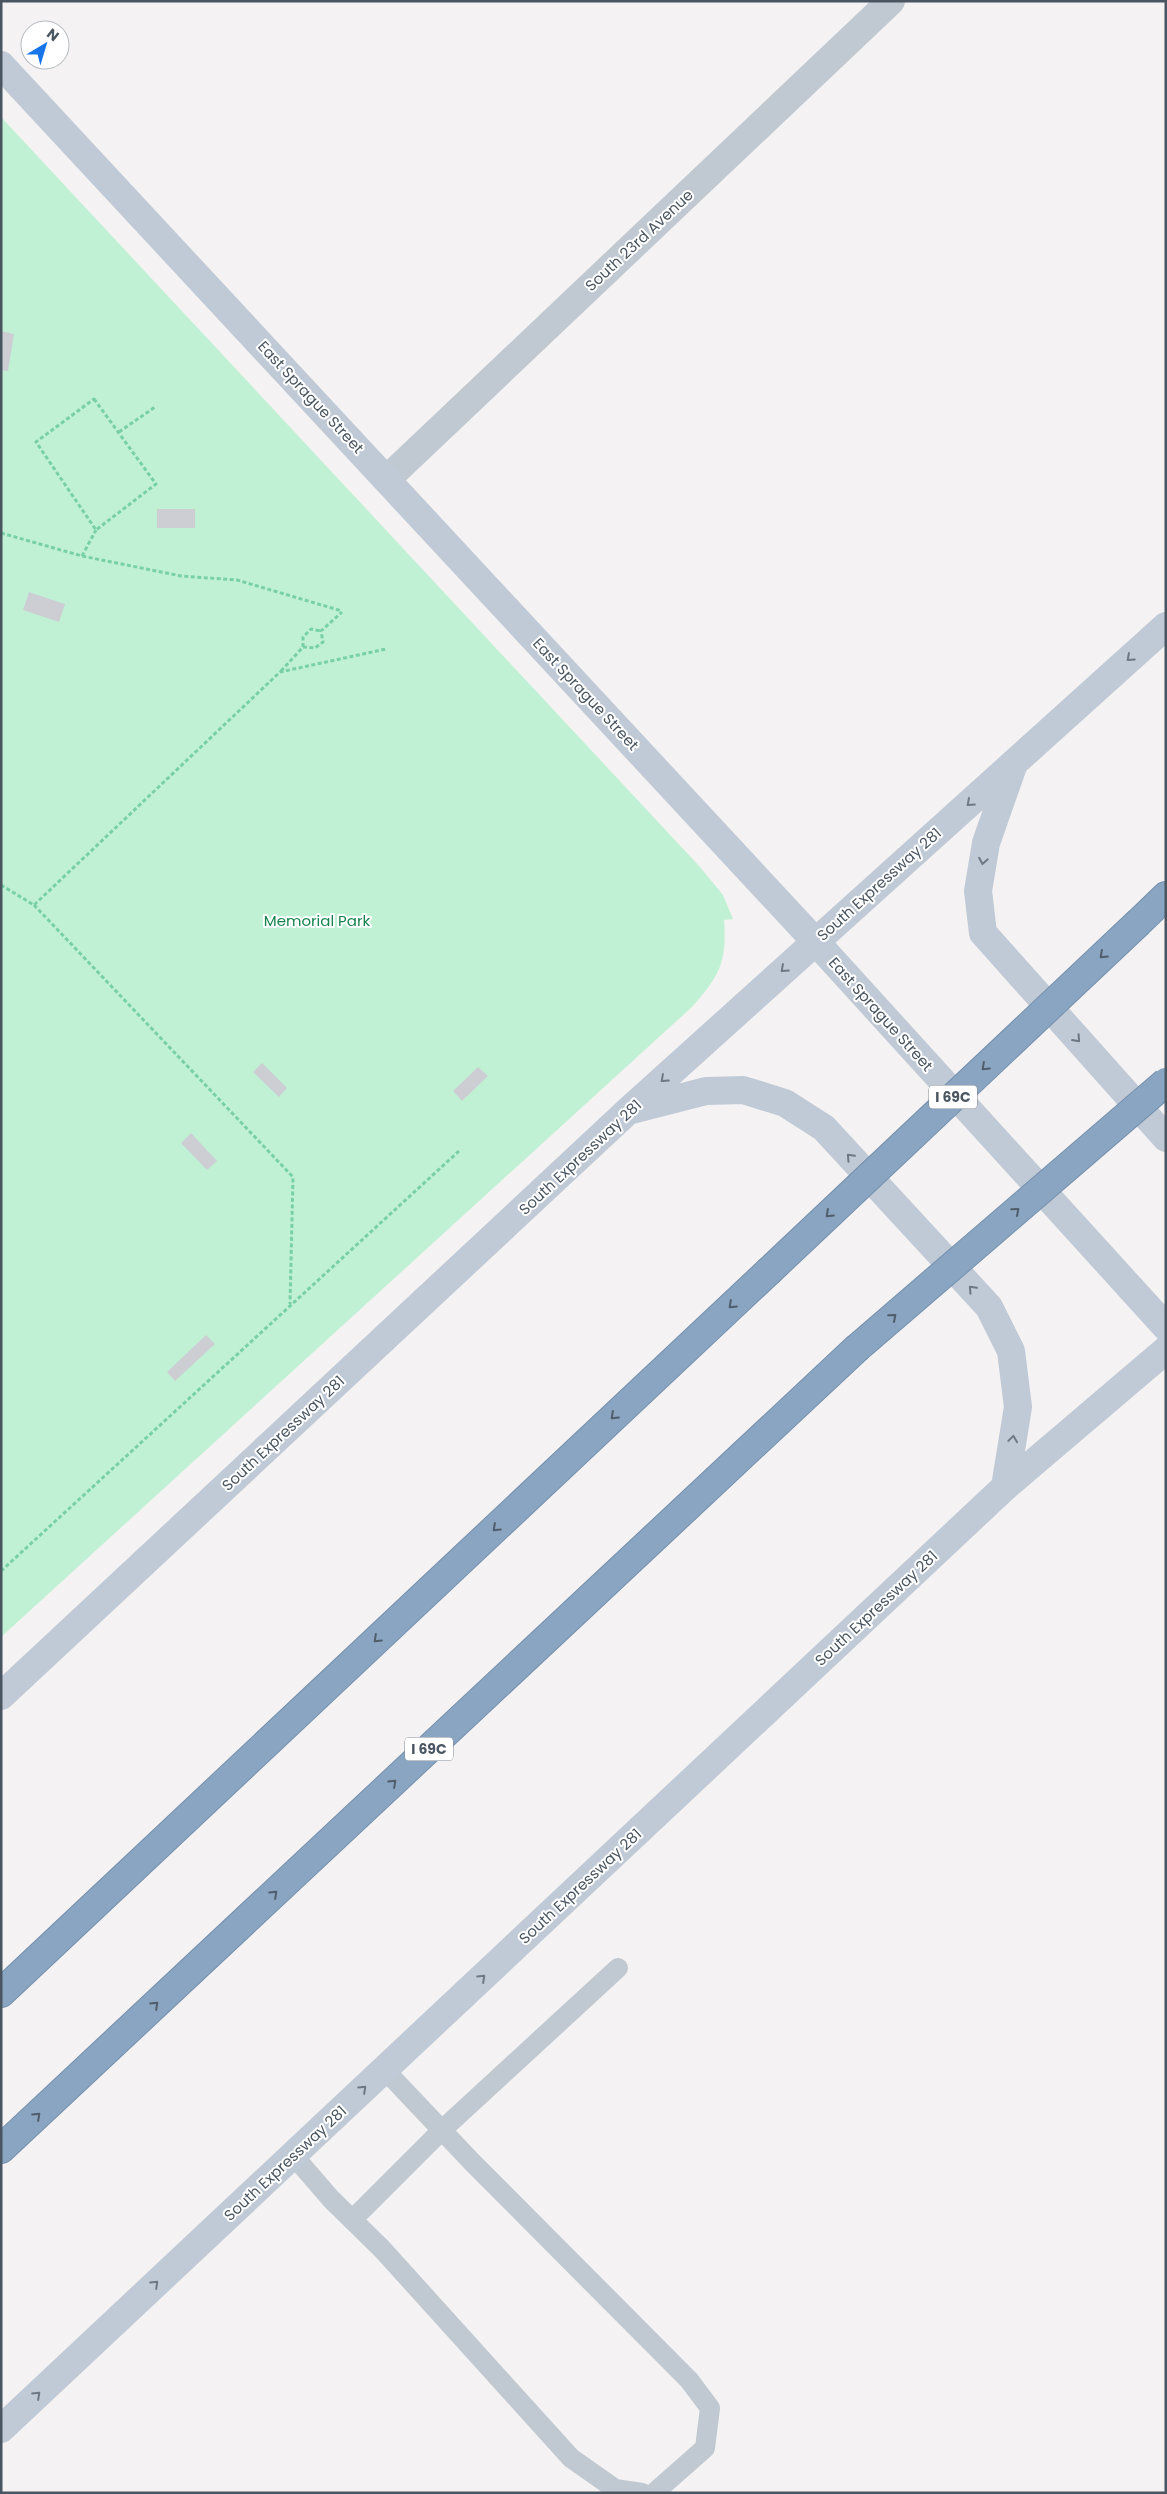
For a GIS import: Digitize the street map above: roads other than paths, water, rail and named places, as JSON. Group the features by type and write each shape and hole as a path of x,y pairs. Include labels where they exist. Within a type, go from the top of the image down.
{"highway":[{"name":"I 69C","path":"1,1993 1166,896"},
{"name":"I 69C","path":"1,2150 856,1349 1166,1082"},
{"path":"1,1974 44,1953"}],"main road":[{"name":"East Sprague Street","path":"1,66 387,479 814,941 1166,1327"},
{"name":"South Expressway 281","path":"1,1696 629,1110 814,941 1166,626"},
{"path":"1013,764 986,844 978,891 983,933 1166,1138"},
{"path":"629,1110 706,1091 742,1090 785,1103 824,1128 989,1307 1012,1351 1018,1407 1005,1487"},
{"name":"South Expressway 281","path":"1,2429 1005,1487 1166,1350"}],"street":[{"name":"South 23rd Avenue","path":"387,479 891,1"}],"lane":[{"path":"352,2220 442,2130 618,1968"},
{"path":"384,2069 689,2380 710,2408 705,2448 654,2493"},
{"path":"293,2155 352,2220 382,2249 571,2458 615,2489 642,2493"}],"park label":[{"name":"Memorial Park","path":"317,920"}]}
